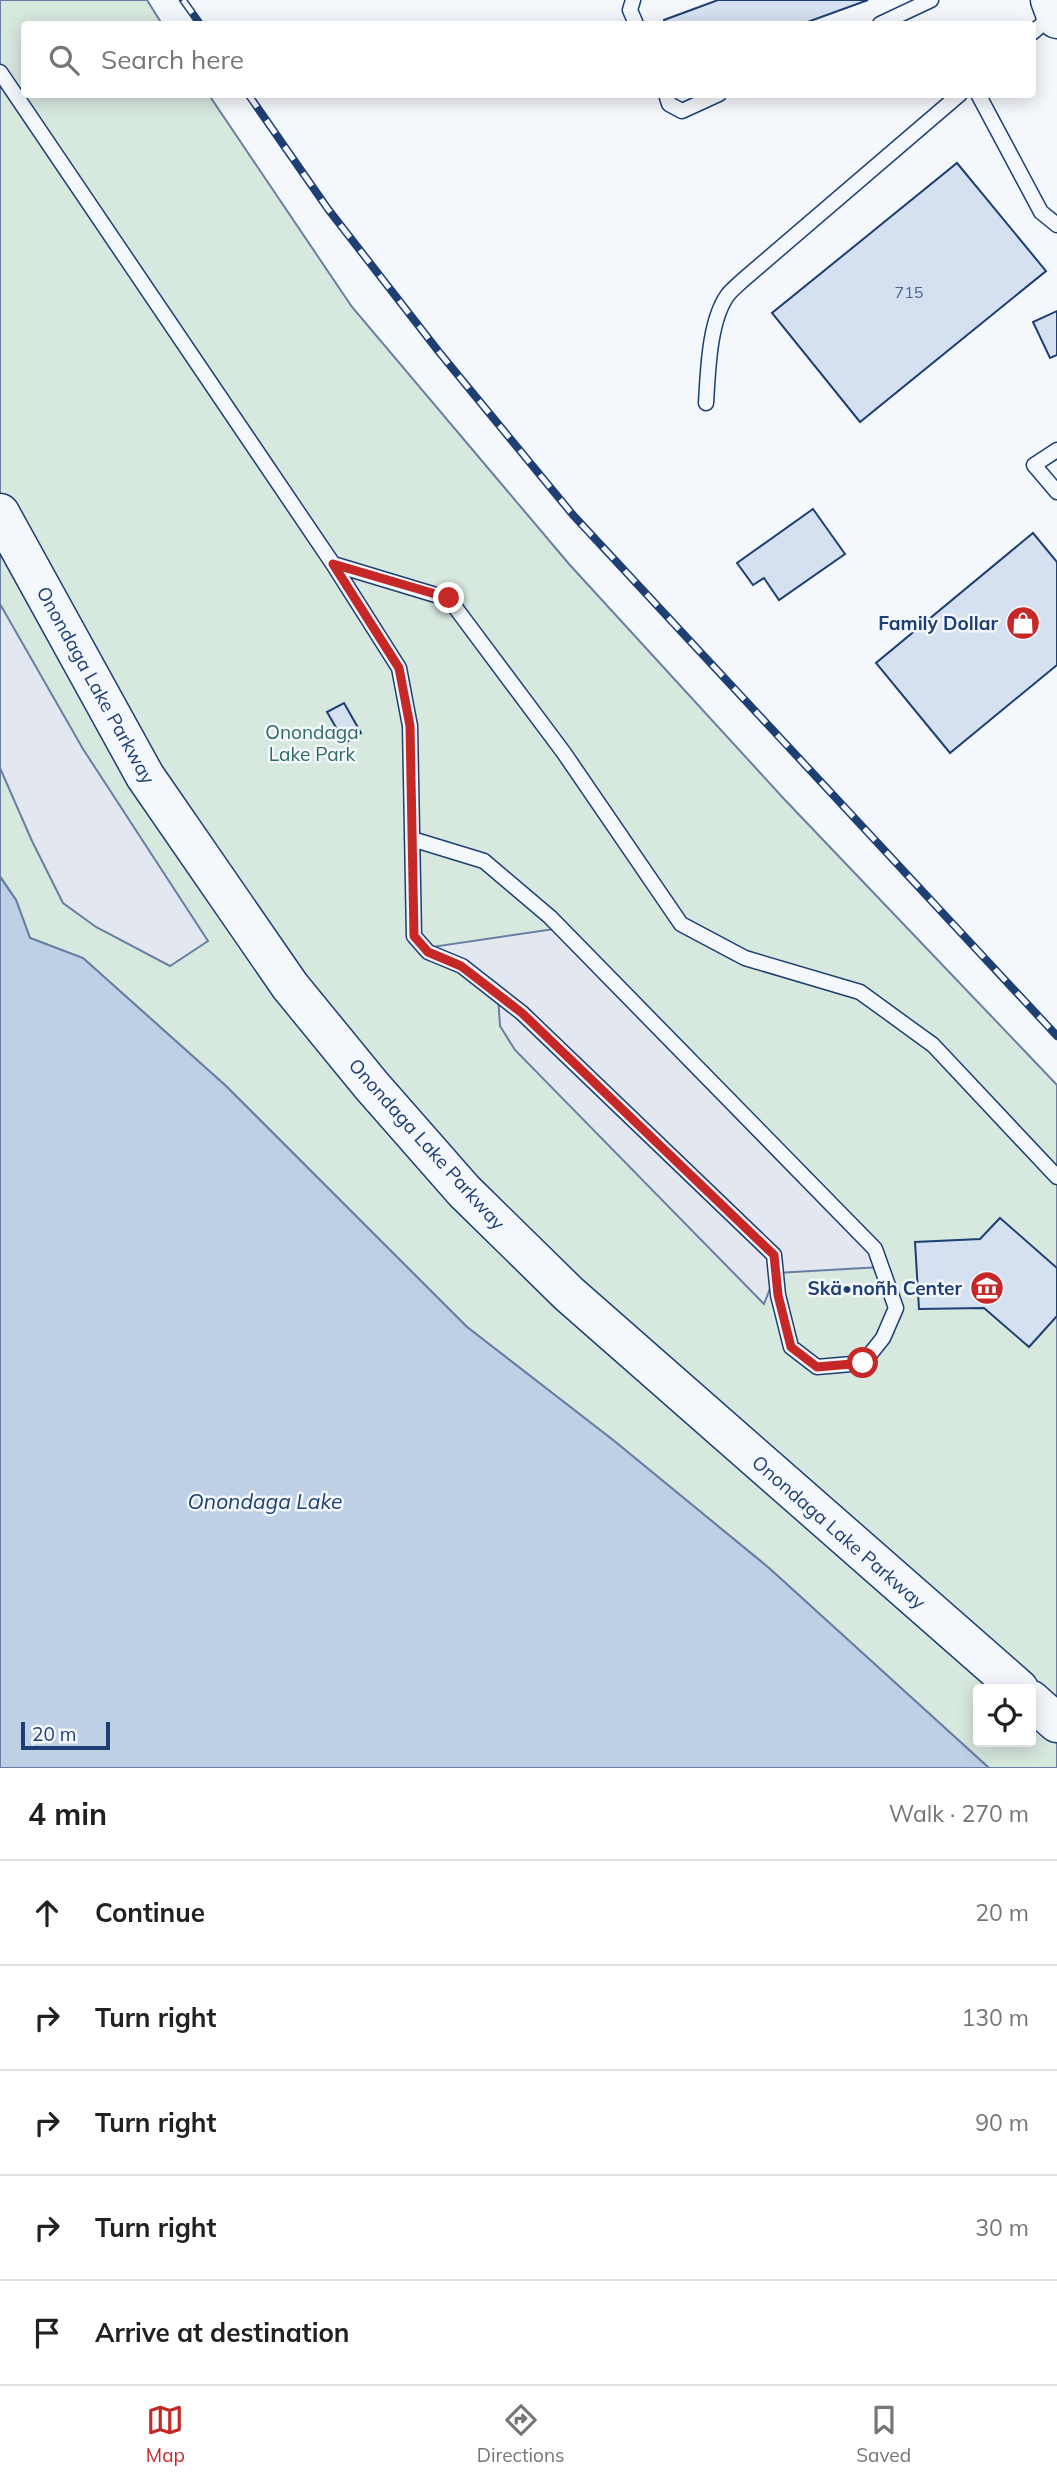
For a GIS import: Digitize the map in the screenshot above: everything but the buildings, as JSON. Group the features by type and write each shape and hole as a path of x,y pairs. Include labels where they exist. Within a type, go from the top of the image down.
{"main road":[{"name":"Onondaga Lake Parkway","path":"5,534 145,776 204,863 290,986 464,1191 569,1294 1012,1684"},
{"path":"1036,1704 1057,1723"}],"lane":[{"path":"633,0 630,10 635,21"},
{"path":"886,21 931,0"},
{"path":"0,72 333,564 399,668 410,726 412,839 414,936 428,952 461,966 522,1013 774,1255 778,1295 791,1347 817,1367 863,1363 883,1338 896,1308 875,1249 550,917 484,861 412,839"},
{"path":"668,98 670,104 682,111 710,98"},
{"path":"706,403 713,332 726,297 955,98"},
{"path":"980,98 1041,212 1057,226"},
{"path":"1057,450 1034,465 1057,492"},
{"path":"333,564 449,598 564,752 681,924 746,958 860,992 933,1045 1057,1177"}],"green space":[{"name":"Onondaga Lake Park","path":"0,0 147,0 160,21 21,21 21,98 211,98 352,307 569,564 785,800 1057,1085 1057,1768 989,1768 769,1568 613,1440 467,1327 226,1086 83,958 30,938 16,900 0,876"}],"shaded area":[{"path":"0,604 83,749 208,941 170,966 96,927 63,903 32,841 0,768"},
{"path":"561,928 875,1249 881,1267 776,1273 764,1304 515,1050 500,1026 498,995 425,948"}],"water":[{"name":"Onondaga Lake","path":"0,877 16,900 30,938 83,958 226,1086 467,1327 613,1440 769,1568 989,1768 0,1768"}],"railway":[{"path":"183,0 198,21"},
{"path":"251,98 328,209 439,352 573,515 1057,1036"}],"place":[{"name":"Family Dollar","path":"1023,623"},
{"name":"Skä•noñh Center","path":"987,1288"}],"route":[{"path":"449,598 333,564 399,668 410,726 414,936 428,952 461,966 522,1013 774,1255 778,1295 791,1347 817,1367 863,1363"}]}
